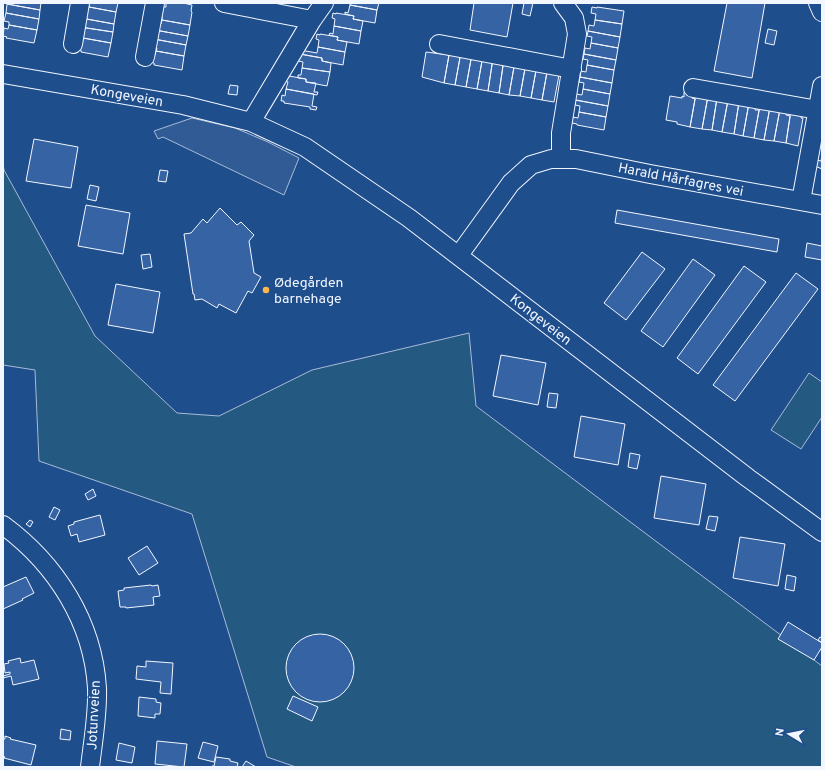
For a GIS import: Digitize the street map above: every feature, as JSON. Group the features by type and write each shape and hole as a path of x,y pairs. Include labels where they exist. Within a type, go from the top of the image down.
{"street":[{"path":"73,44 80,3"},
{"path":"145,57 155,3"},
{"path":"224,3 312,20"},
{"path":"251,122 312,20 324,3"},
{"path":"561,158 560,133 577,41 576,25 569,10 563,3"},
{"path":"818,3 822,12"},
{"path":"439,44 572,68"},
{"name":"Kongeveien","path":"3,74 183,105 251,122 305,147 409,218 748,478 822,532"},
{"path":"801,201 822,86"},
{"path":"693,88 818,110"},
{"name":"Harald Hårfagres vei","path":"458,255 511,183 531,166 551,159 576,159 822,205"},
{"name":"Jotunveien","path":"3,526 30,547 55,576 73,605 86,636 93,659 97,690 90,767"}],"shaded area":[{"path":"192,118 235,128 268,142 299,158 284,195 163,137 158,139 154,131"},
{"path":"3,163 4,170 95,336 177,413 219,416 312,370 469,333 476,406 822,666 822,767 296,767 267,757 192,514 39,461 35,370 3,365"},
{"path":"809,373 822,382 822,417 801,449 771,430"}],"building":[{"path":"7,3 41,3 40,10"},
{"path":"86,3 118,3 116,12 89,7 89,4"},
{"path":"166,3 183,3 192,5 190,25 162,20 162,16 158,15 159,7 166,7"},
{"path":"350,3 379,3 377,10 350,5"},
{"path":"474,3 513,3 507,37 470,30"},
{"path":"524,3 533,3 530,16 522,14"},
{"path":"727,3 765,3 752,78 714,71"},
{"path":"7,4 40,10 39,19 6,13"},
{"path":"350,5 377,10 375,23 353,19 354,16 345,14 345,12 348,13"},
{"path":"89,7 116,12 114,24 81,18 83,10 88,10"},
{"path":"592,7 624,11 622,24 595,20 596,14 591,13"},
{"path":"6,13 39,19 37,30 9,25 9,22 4,21"},
{"path":"333,13 354,16 353,19 363,21 361,31 334,26 335,19 332,18"},
{"path":"81,18 114,24 113,32 80,27"},
{"path":"162,20 190,25 188,36 155,30 157,23 161,24"},
{"path":"595,20 622,24 620,37 588,31 589,25 594,26"},
{"path":"9,25 37,30 34,43 6,38 7,37 3,36 4,28 8,29"},
{"path":"334,26 361,31 359,44 337,40 338,37 329,35 330,33 333,34"},
{"path":"80,27 113,32 111,43 83,38"},
{"path":"768,29 777,31 774,45 765,43"},
{"path":"155,30 188,36 186,45 154,39"},
{"path":"588,31 620,37 618,48 591,43 592,37 587,36"},
{"path":"317,34 338,37 337,40 347,42 345,52 318,47 319,40 316,39"},
{"path":"83,38 111,43 108,57 81,52 81,50 76,49"},
{"path":"154,39 186,45 184,56 156,51 157,48 152,47"},
{"path":"591,43 618,48 616,60 584,54 585,48 590,49"},
{"path":"318,47 345,52 343,65 322,61 322,58 300,54 300,50 317,53"},
{"path":"156,51 184,56 182,70 154,65 154,63 150,62 151,54 155,55"},
{"path":"426,52 449,55 444,83 422,77"},
{"path":"461,52 455,85 444,83 449,55"},
{"path":"461,52 472,54 466,87 455,85"},
{"path":"300,54 322,58 322,61 331,63 330,72 302,68 303,62 298,61"},
{"path":"472,54 482,61 477,89 466,87"},
{"path":"584,54 616,60 614,70 587,65 588,60 583,59"},
{"path":"493,58 504,59 499,93 488,91"},
{"path":"493,58 488,91 477,89 482,61"},
{"path":"504,59 514,67 509,95 499,93"},
{"path":"526,63 537,65 531,98 520,96"},
{"path":"526,63 520,96 509,95 514,67"},
{"path":"537,65 547,72 542,100 531,98"},
{"path":"587,65 614,70 612,83 580,77 581,71 586,72"},
{"path":"302,68 330,72 327,86 306,82 306,79 298,78 298,75 301,75"},
{"path":"547,72 559,75 554,102 542,100"},
{"path":"289,76 306,79 306,82 316,83 314,92 318,92 317,95 286,89 288,82 285,81 285,77"},
{"path":"580,77 612,83 610,94 583,89 584,83 579,82"},
{"path":"230,85 238,86 237,95 228,94"},
{"path":"286,89 314,94 312,106 317,107 316,110 310,109 310,107 284,103 284,101 281,101 282,95 285,96"},
{"path":"583,89 610,94 608,106 575,100 576,94 582,95"},
{"path":"684,92 693,94 692,98 695,99 690,127 666,120 670,96 682,98 682,96 684,97"},
{"path":"696,94 708,96 702,129 690,127"},
{"path":"708,96 717,98 712,130 702,129"},
{"path":"717,98 728,100 722,132 712,130"},
{"path":"576,100 608,106 606,117 579,112 580,106 575,105"},
{"path":"728,100 739,102 734,134 722,132"},
{"path":"739,102 749,103 743,136 734,134"},
{"path":"749,103 756,105 755,110 759,110 754,138 743,136"},
{"path":"760,106 770,107 764,140 754,138"},
{"path":"770,107 780,109 774,141 764,140"},
{"path":"780,109 787,110 786,115 790,116 786,143 774,141"},
{"path":"791,111 802,113 801,118 803,118 798,146 786,143"},
{"path":"579,112 606,117 604,130 572,123 573,117 578,118"},
{"path":"34,139 78,147 71,188 26,181"},
{"path":"822,155 822,169 815,166 816,160 821,161"},
{"path":"160,170 168,171 166,182 158,181"},
{"path":"90,185 99,187 96,201 87,199"},
{"path":"86,205 130,213 123,254 78,246"},
{"path":"220,208 237,225 241,222 254,235 249,241 254,273 261,277 252,293 248,291 236,313 219,304 217,308 202,299 195,300 193,294 184,234 191,233 203,219 207,223"},
{"path":"617,210 779,239 777,252 615,223"},
{"path":"807,243 822,246 822,260 805,257"},
{"path":"642,252 665,269 626,320 604,303"},
{"path":"150,254 152,267 143,269 141,255"},
{"path":"693,259 715,275 663,347 641,331"},
{"path":"744,266 766,282 698,374 677,358"},
{"path":"796,273 818,289 735,401 713,385"},
{"path":"116,284 160,292 153,333 108,325"},
{"path":"501,355 546,363 538,405 493,396"},
{"path":"549,393 558,394 556,408 547,407"},
{"path":"581,416 625,424 618,465 574,457"},
{"path":"630,453 640,455 637,469 628,467"},
{"path":"661,476 706,484 699,525 654,518"},
{"path":"93,489 96,496 88,500 85,494"},
{"path":"54,507 60,510 55,520 49,517"},
{"path":"100,515 105,535 79,542 77,534 71,536 68,526 74,524 74,522"},
{"path":"709,516 718,517 715,531 706,529"},
{"path":"30,520 33,522 30,527 26,524"},
{"path":"740,537 785,544 778,586 733,578"},
{"path":"147,546 158,563 139,575 128,558"},
{"path":"787,575 796,577 794,591 785,589"},
{"path":"26,577 34,593 3,609 3,587"},
{"path":"158,585 160,596 153,597 154,605 126,608 120,607 118,591 124,590 124,588"},
{"path":"788,622 822,643 822,647 814,660 778,639"},
{"path":"313,634 327,634 339,640 348,649 354,661 352,681 344,692 333,700 327,702 313,702 307,700 296,692 288,681 286,675 286,661 288,655 296,644 307,636"},
{"path":"820,637 822,638 822,643 818,640"},
{"path":"20,658 21,663 34,660 39,679 13,685 11,676 3,678 3,676 10,674 10,672 5,673 4,664 9,663 8,661"},
{"path":"146,661 173,663 171,694 160,693 161,682 136,679 137,666 146,667"},
{"path":"293,696 318,707 312,721 287,709"},
{"path":"139,697 156,699 156,702 161,703 160,714 155,714 155,718 138,716"},
{"path":"61,729 71,731 70,740 60,739"},
{"path":"5,736 11,738 10,739 36,745 31,765 4,758 3,739 5,739"},
{"path":"157,741 187,744 184,767 155,764"},
{"path":"203,742 218,746 214,762 198,758"},
{"path":"119,743 135,747 132,763 116,760"},
{"path":"216,757 230,759 230,761 238,763 237,767 211,767 214,766"},
{"path":"246,761 256,767 242,767"}],"place":[{"name":"Ødegården barnehage","path":"266,290"}]}
